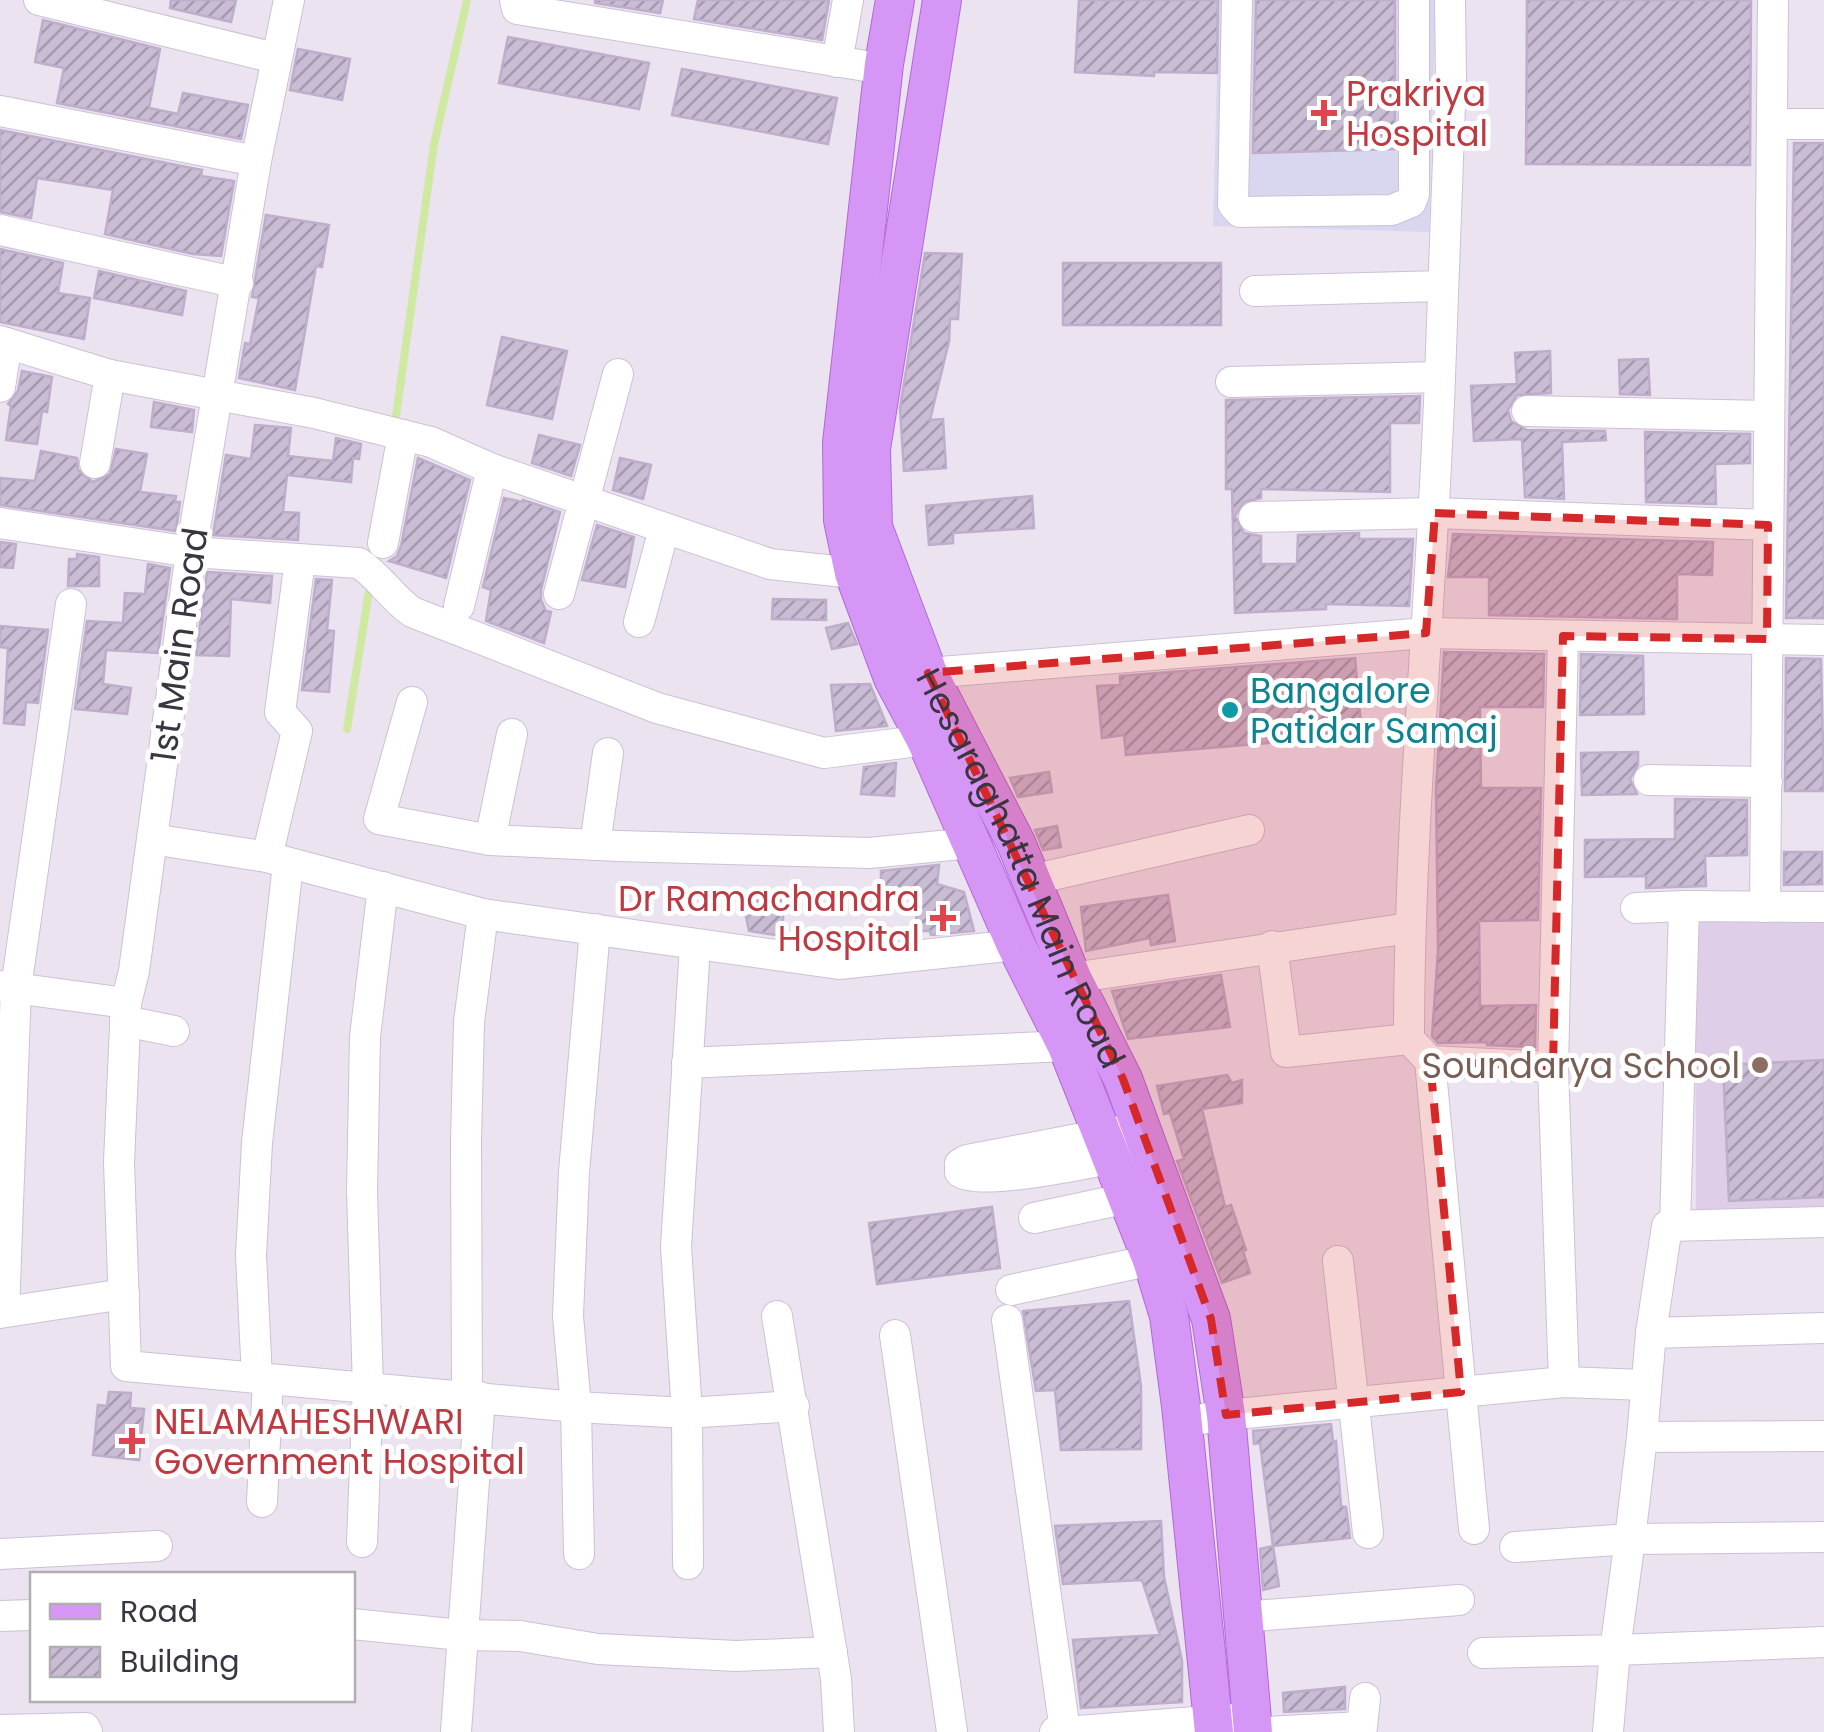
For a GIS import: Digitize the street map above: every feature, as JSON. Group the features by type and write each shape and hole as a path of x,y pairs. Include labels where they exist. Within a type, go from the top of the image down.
{"main road":[{"name":"Hesaraghatta Main Road","path":"896,0 884,69 842,443 843,520 854,574 894,678 926,740 1016,945 1067,1046 1152,1260 1169,1316 1183,1422 1212,1725"},
{"name":"Hesaraghatta Main Road","path":"942,0 871,449 873,527 928,673 1016,843 1072,978 1123,1080 1211,1319 1226,1415 1242,1618 1256,1728"}],"street":[{"path":"40,0 275,58"},
{"name":"1st Main Road","path":"263,1379 126,1366 120,1162 125,1012 192,552 256,161 289,0"},
{"path":"515,0 517,9 884,69"},
{"path":"837,62 848,0"},
{"path":"1237,0 1232,204 1240,212 1392,210 1410,202 1414,194 1414,0"},
{"path":"1450,0 1435,514 1409,928 1419,1050 1474,1529"},
{"path":"1765,907 1773,0"},
{"path":"0,111 256,161"},
{"path":"1772,124 1824,124"},
{"path":"1414,194 1446,195"},
{"path":"0,230 238,283"},
{"path":"1255,290 1443,286"},
{"path":"0,387 4,342 110,375 218,394 431,442 492,470 770,564 854,574"},
{"path":"559,594 618,374"},
{"path":"95,463 110,375"},
{"path":"1231,382 1440,376"},
{"path":"1527,412 1769,416"},
{"path":"383,543 404,436"},
{"path":"459,606 492,470"},
{"path":"1254,517 1435,514 1768,525"},
{"path":"0,524 192,552 359,562 412,612 657,708 824,753 926,740"},
{"path":"639,622 664,529"},
{"path":"262,1502 263,1379 251,1256 277,860 298,731 280,712 300,560"},
{"path":"71,604 8,987 2,1312 124,1294"},
{"path":"928,673 1426,633 1824,640"},
{"path":"1563,636 1554,1068 1564,1382"},
{"path":"412,702 379,819 490,840 595,845 869,853 971,843"},
{"path":"490,840 512,734"},
{"path":"595,845 608,752"},
{"path":"1649,780 1767,782"},
{"path":"1031,880 1249,830"},
{"path":"152,839 277,860 483,914 840,964 1016,945"},
{"path":"362,1542 368,1388 362,1191 365,1037 384,888"},
{"path":"1675,1226 1684,906"},
{"path":"1636,908 1824,907"},
{"path":"456,1732 474,1396 466,1141 469,1042 483,914"},
{"path":"1072,978 1409,928"},
{"path":"579,1554 576,1407 568,1316 574,1172 595,929"},
{"path":"688,1564 687,1413 676,1247 695,946"},
{"path":"1272,946 1286,1052 1419,1050 1554,1068"},
{"path":"8,987 125,1012 174,1031"},
{"path":"687,1063 1067,1046"},
{"path":"1107,1147 1145,1138"},
{"path":"1034,1218 1128,1198"},
{"path":"1608,1732 1651,1333 1667,1226 1824,1222"},
{"path":"1064,1732 1009,1305 1152,1260"},
{"path":"1338,1260 1368,1533"},
{"path":"777,1316 832,1652 839,1732"},
{"path":"1651,1333 1824,1328"},
{"path":"895,1336 952,1732"},
{"path":"263,1379 687,1413 794,1406"},
{"path":"1183,1422 1564,1382 1645,1385"},
{"path":"1642,1437 1824,1436"},
{"path":"1515,1547 1630,1539 1824,1537"},
{"path":"0,1554 157,1546"},
{"path":"1242,1618 1459,1600"},
{"path":"0,1616 30,1615"},
{"path":"355,1624 461,1636 520,1636 598,1649 736,1656 832,1652"},
{"path":"1483,1653 1824,1642"},
{"path":"1056,1732 1212,1725 1362,1728 1365,1698"},
{"path":"0,1730 85,1728 88,1732"}],"highlighted area":[{"path":"1435,513 1768,525 1767,639 1563,636 1553,1067 1430,1061 1461,1392 1226,1415 1211,1319 1123,1079 928,673 1426,633"}],"shaded area":[{"name":"Prakriya Hospital","path":"1219,0 1436,0 1429,232 1213,226"},
{"name":"Soundarya School","path":"1695,919 1824,922 1824,1208 1696,1213"}],"building":[{"path":"171,0 236,0 231,22 170,8"},
{"path":"595,0 663,0 660,13"},
{"path":"698,0 829,0 822,40 694,19"},
{"path":"1079,0 1218,0 1217,73 1154,72 1154,76 1075,72"},
{"path":"1256,0 1395,0 1395,149 1253,153"},
{"path":"1527,0 1751,0 1750,165 1526,164"},
{"path":"43,20 160,49 149,108 178,114 183,93 248,105 241,139 57,103 64,68 35,62"},
{"path":"508,37 649,63 639,109 499,83"},
{"path":"298,49 350,59 342,100 290,90"},
{"path":"682,69 837,98 828,144 672,115"},
{"path":"0,130 202,170 201,176 234,181 221,256 193,254 105,234 113,190 37,178 31,218 0,212"},
{"path":"1794,143 1824,143 1824,618 1786,618"},
{"path":"266,215 329,225 322,267 316,266 295,390 239,378 259,298 252,297"},
{"path":"0,249 63,263 58,293 90,298 84,339 0,322"},
{"path":"925,253 962,254 958,319 950,319 949,341 930,420 943,419 946,468 904,471 900,408"},
{"path":"1063,263 1221,263 1221,325 1063,325"},
{"path":"99,271 186,291 182,315 94,298"},
{"path":"502,337 567,351 552,419 487,405"},
{"path":"1550,351 1551,393 1517,395 1508,410 1511,421 1527,430 1605,431 1606,440 1562,442 1564,499 1525,497 1522,439 1474,441 1471,386 1517,384 1515,353"},
{"path":"1648,359 1650,395 1620,394 1619,360"},
{"path":"22,371 52,377 37,444 6,440 11,406 8,404 18,391"},
{"path":"1420,396 1419,423 1390,423 1390,492 1261,489 1261,498 1244,502 1235,516 1244,533 1261,536 1261,564 1297,564 1298,535 1359,533 1359,539 1413,539 1409,606 1326,604 1326,609 1235,613 1232,489 1226,489 1226,400"},
{"path":"154,402 194,410 192,432 151,427"},
{"path":"255,425 291,428 288,456 333,461 336,438 361,444 359,459 353,458 351,482 287,475 283,512 299,513 298,540 213,535 226,455 251,459"},
{"path":"1645,432 1750,434 1750,463 1715,464 1716,504 1646,502"},
{"path":"539,435 580,445 571,476 532,463"},
{"path":"116,449 147,454 140,492 176,496 175,502 180,502 176,531 0,505 0,478 35,481 41,451 77,458 78,470 93,482 110,474"},
{"path":"418,458 470,480 446,578 389,561 397,556 401,546"},
{"path":"620,458 651,465 643,499 613,490"},
{"path":"1032,496 1034,528 953,533 953,543 929,545 926,506"},
{"path":"504,498 560,512 541,590 546,611 551,612 544,643 486,621 491,590 483,587"},
{"path":"597,525 634,537 625,587 582,580"},
{"path":"1453,534 1713,542 1712,575 1677,574 1677,619 1489,615 1489,577 1448,577"},
{"path":"0,542 16,544 13,568 0,567"},
{"path":"77,554 99,557 99,586 68,586 69,559 77,559"},
{"path":"148,564 170,568 158,653 106,650 103,684 131,688 127,714 75,709 87,621 123,623 125,593 145,594"},
{"path":"207,572 272,576 270,603 231,599 229,656 196,655"},
{"path":"316,579 332,580 327,630 334,631 329,692 302,690"},
{"path":"773,599 826,600 826,620 772,619"},
{"path":"848,623 857,644 832,649 826,628"},
{"path":"0,626 48,630 38,703 26,702 24,725 4,723 8,648 0,647"},
{"path":"1444,652 1544,654 1543,707 1480,707 1481,788 1541,788 1538,920 1479,921 1480,1006 1536,1005 1535,1047 1487,1042 1438,1043 1432,1036 1438,951 1436,789"},
{"path":"1581,654 1643,656 1644,714 1580,715"},
{"name":"Bangalore Patidar Samaj","path":"1355,658 1362,735 1126,755 1124,735 1102,738 1097,686 1120,685 1120,676"},
{"path":"1786,658 1821,659 1824,791 1785,791"},
{"path":"870,684 887,726 836,731 831,685"},
{"path":"1638,752 1638,765 1630,779 1637,794 1582,795 1581,753"},
{"path":"896,763 894,796 861,794 864,767"},
{"path":"1049,772 1052,792 1018,797 1010,778"},
{"path":"1675,799 1747,800 1747,855 1705,856 1706,886 1646,888 1646,876 1585,877 1585,840 1675,839"},
{"path":"1057,826 1061,847 1043,850 1035,830"},
{"path":"1784,852 1822,852 1822,884 1784,885"},
{"path":"939,865 937,884 964,892 974,931 931,935 930,931 916,931 917,894 896,900 881,898 881,871"},
{"path":"757,892 783,895 783,936 749,931 746,917 758,912"},
{"path":"1168,895 1175,941 1151,945 1150,938 1086,951 1081,907"},
{"path":"1221,975 1230,1027 1128,1039 1112,991"},
{"path":"1824,1060 1824,1197 1729,1201 1723,1065"},
{"path":"1227,1075 1232,1083 1242,1080 1242,1103 1202,1109 1225,1207 1231,1205 1250,1273 1222,1283 1177,1161 1184,1159 1170,1113 1164,1114 1157,1086"},
{"path":"992,1207 1000,1268 877,1284 869,1223"},
{"path":"1129,1301 1141,1386 1141,1449 1061,1450 1055,1390 1036,1391 1023,1311"},
{"path":"109,1392 131,1393 130,1408 144,1409 139,1460 93,1455 98,1405 107,1406"},
{"path":"1331,1424 1341,1506 1346,1507 1350,1538 1273,1546 1260,1443 1254,1444 1253,1431"},
{"path":"1161,1521 1164,1577 1182,1661 1182,1702 1081,1708 1073,1640 1160,1635 1142,1580 1063,1584 1055,1526"},
{"path":"1273,1546 1279,1586 1263,1590 1260,1549"},
{"path":"1345,1687 1345,1709 1284,1712 1283,1693"}],"waterway":[{"path":"395,423 434,144 467,0"},
{"path":"347,729 370,585"}],"place":[{"name":"Prakriya Hospital","path":"1324,113"},
{"name":"Bangalore Patidar Samaj","path":"1230,710"},
{"name":"Dr Ramachandra Hospital","path":"943,918"},
{"name":"Soundarya School","path":"1760,1065"},
{"name":"NELAMAHESHWARI Government Hospital","path":"132,1441"}]}
